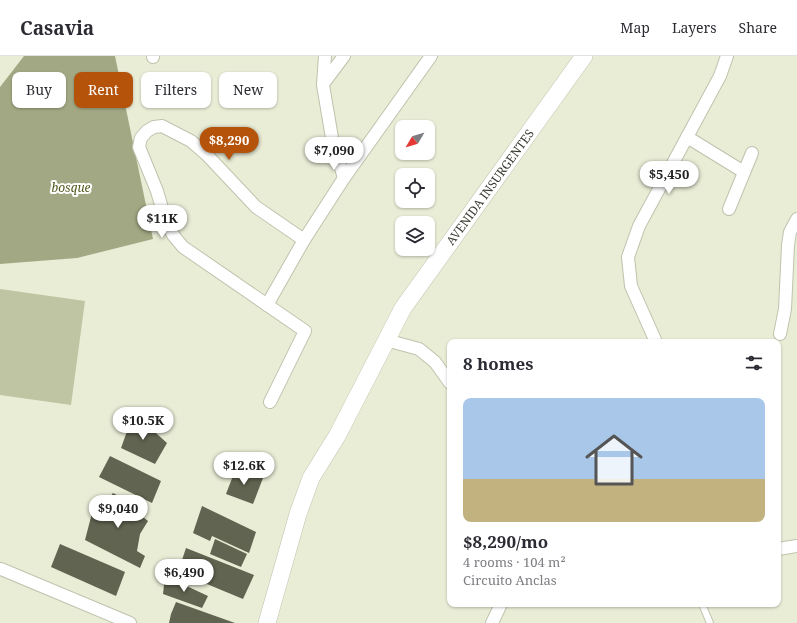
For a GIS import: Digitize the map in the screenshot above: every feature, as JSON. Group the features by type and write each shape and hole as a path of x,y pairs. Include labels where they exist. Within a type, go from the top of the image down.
{"main road":[{"name":"AVENIDA INSURGENTES","path":"267,623 298,514 311,478 337,436 403,308 584,56"}],"street":[{"path":"325,56 323,85 332,138 344,178"},
{"path":"323,85 344,56"},
{"path":"267,305 304,240 344,178 431,56"},
{"path":"655,339 631,286 628,257 639,226 720,76 727,56"},
{"path":"270,402 305,331 183,247 173,236 166,222 157,191 139,147 141,138 154,126 162,126 191,142 207,155 256,207 304,240"},
{"path":"687,138 744,172"},
{"path":"729,210 752,153"},
{"path":"780,334 785,309 788,245 790,232 797,219"},
{"path":"386,340 419,349 435,362 447,379"},
{"path":"781,549 797,546"},
{"path":"1,569 130,623"},
{"path":"492,623 500,607"}],"lane":[{"path":"703,607 710,623"}],"green space":[{"name":"bosque","path":"24,56 115,56 118,72 74,72 74,108 126,108 153,239 77,258 0,264 0,87"},
{"path":"0,289 85,301 71,405 0,395"}],"building":[{"path":"137,416 167,443 155,464 121,448 130,423"},
{"path":"110,456 161,481 152,503 99,477"},
{"path":"236,468 263,478 253,504 226,494"},
{"path":"113,493 144,510 143,517 148,521 140,534 137,551 145,556 140,568 85,540 92,513 102,498 108,500"},
{"path":"202,506 256,532 249,553 212,536 210,541 193,533"},
{"path":"215,539 247,554 241,567 210,554"},
{"path":"60,544 125,572 116,596 51,567"},
{"path":"186,548 254,575 243,599 178,572"},
{"path":"165,576 208,596 202,608 163,594"},
{"path":"176,602 235,623 169,623"}]}
